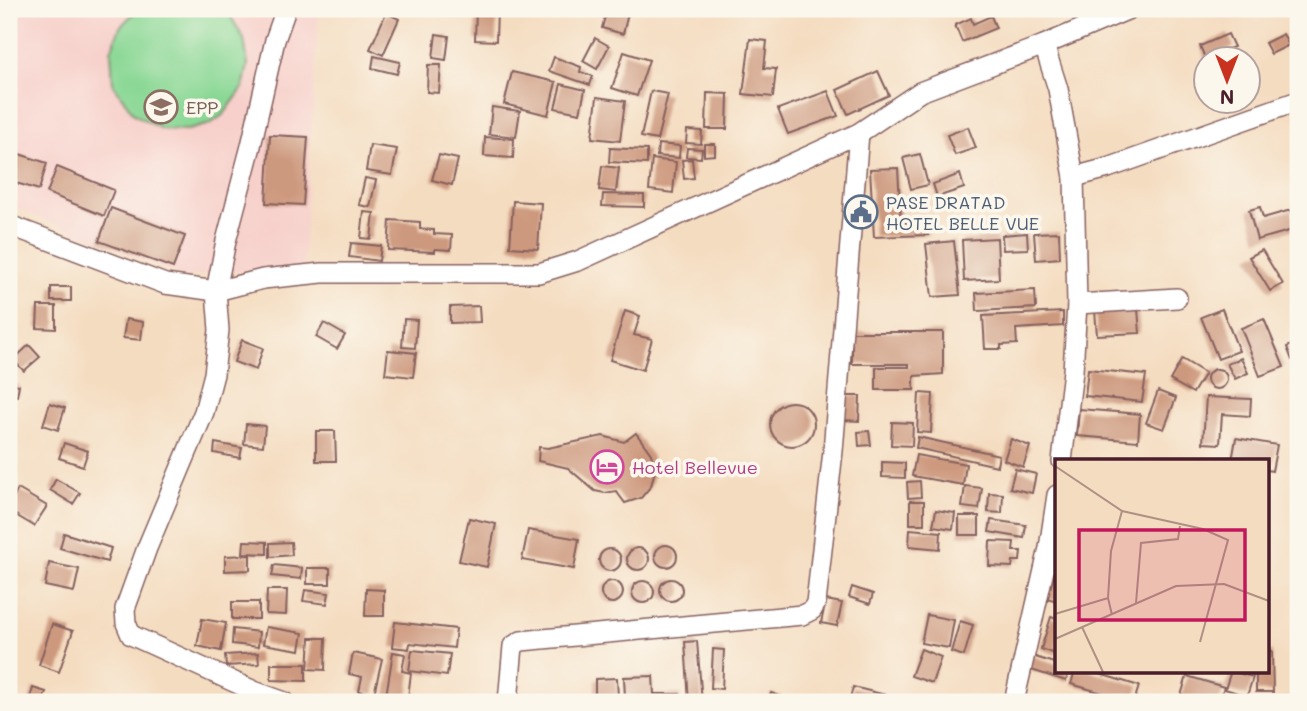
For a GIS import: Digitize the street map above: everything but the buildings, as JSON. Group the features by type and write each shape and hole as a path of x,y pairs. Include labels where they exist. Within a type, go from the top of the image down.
{"street":[{"path":"285,702 254,691 131,635 125,623 125,609 147,548 204,411 214,374 219,330 216,291 275,40 286,9"},
{"path":"9,225 164,284 216,291 262,279 322,273 539,273 578,261 859,133 920,92 1129,9"},
{"path":"1044,45 1058,89 1074,177 1077,304 1073,371 1062,459"},
{"path":"1074,177 1108,168 1298,101"},
{"path":"508,702 513,646 521,640 802,615 812,610 816,603 833,451 859,133"},
{"path":"1077,304 1177,298"},
{"path":"1014,702 1049,548 1055,508"}],"shaded area":[{"name":"EPP","path":"9,9 319,9 303,266 183,277 9,205"}],"green space":[{"path":"138,9 220,9 231,17 244,39 248,65 243,88 224,114 210,124 188,130 161,129 134,114 113,84 111,51 120,27"}],"place":[{"name":"EPP","path":"161,107"},
{"name":"PASE DRATAD HOTEL BELLE VUE","path":"861,212"},
{"name":"Hotel Bellevue","path":"607,467"}]}
